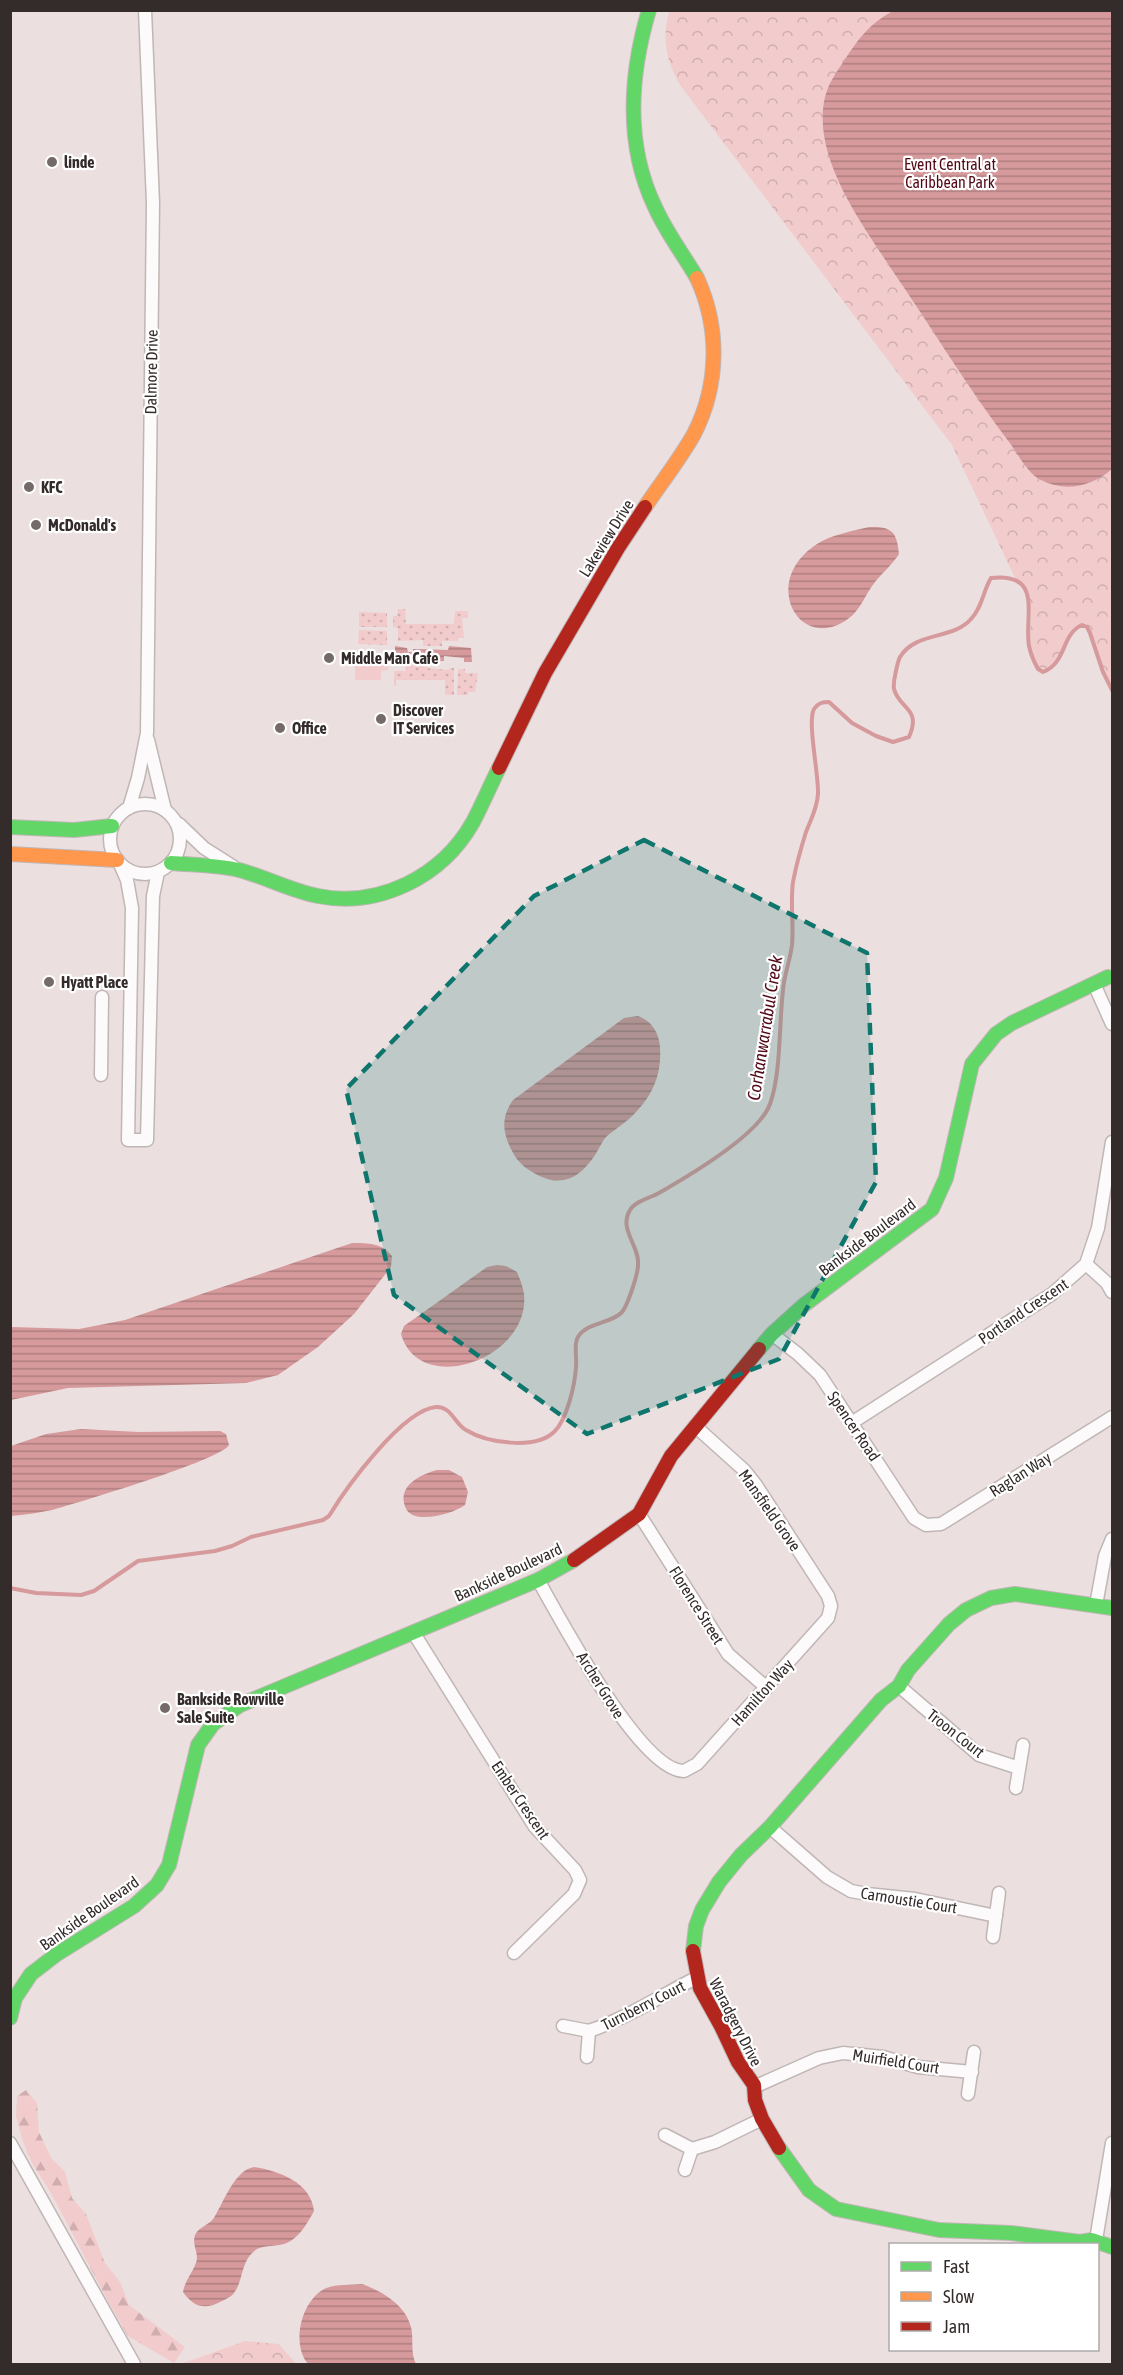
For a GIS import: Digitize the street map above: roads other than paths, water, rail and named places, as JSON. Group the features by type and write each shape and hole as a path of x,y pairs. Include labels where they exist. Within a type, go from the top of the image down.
{"main road":[{"name":"Lakeview Drive","path":"171,863 238,870 316,896 357,898 385,894 405,886 443,861 461,841 472,823 540,681 599,580 700,423 714,369 712,333 707,307 697,279 655,209 644,178 636,144 632,109 634,72 640,39 649,10"},
{"path":"10,827 74,830 112,826"},
{"path":"10,854 118,862"},
{"name":"Bankside Boulevard","path":"10,2018 15,1998 31,1974 57,1954 134,1906 157,1885 169,1865 198,1745 213,1724 240,1706 538,1580 582,1555 639,1514 671,1456 772,1334 804,1305 932,1209 946,1178 972,1064 982,1049 1012,1023 1108,977"},
{"name":"Waradgery Drive","path":"1113,1608 1015,1594 983,1601 966,1610 949,1624 908,1670 900,1686 885,1695 778,1816 771,1828 740,1857 713,1888 697,1920 693,1941 696,1978 746,2078 754,2087 755,2100 762,2120 779,2151 800,2181 817,2197 843,2212 939,2230 1011,2233 1080,2242 1096,2240 1113,2247"}],"street":[{"name":"Dalmore Drive","path":"129,808 147,733 153,203 145,10"},
{"name":"Dalmore Drive","path":"147,733 165,810"},
{"path":"118,862 138,873 159,872 171,863 180,846 178,827 174,819 165,810 147,804 122,812 112,826 110,844 118,862 127,880 132,908 128,1140 147,1140 153,896 159,872"},
{"name":"Lakeview Drive","path":"174,819 204,848 238,870"},
{"path":"1094,984 1113,1023"},
{"path":"101,1075 102,998"},
{"path":"130,1046 149,1047"},
{"name":"Portland Crescent","path":"853,1422 1052,1294 1070,1281 1086,1264 1098,1228 1113,1142"},
{"path":"1086,1264 1113,1292"},
{"name":"Spencer Road","path":"772,1334 820,1375 914,1518 926,1525"},
{"name":"Raglan Way","path":"926,1525 941,1524 1113,1417"},
{"name":"Mansfield Grove","path":"695,1426 744,1470 756,1485 828,1596 831,1606"},
{"name":"Florence Street","path":"639,1514 728,1654 767,1688"},
{"path":"1096,1605 1105,1556 1113,1539"},
{"name":"Archer Grove","path":"538,1580 587,1665 627,1726 668,1767 684,1771"},
{"name":"Hamilton Way","path":"684,1771 697,1764 767,1688 828,1618 831,1606"},
{"name":"Ember Crescent","path":"413,1632 535,1827 575,1870 579,1880 574,1894 514,1953"},
{"name":"Troon Court","path":"900,1686 980,1755 1019,1768"},
{"path":"1016,1788 1023,1745"},
{"name":"Carnoustie Court","path":"771,1828 827,1877 851,1891 915,1899 996,1916"},
{"path":"993,1937 999,1893"},
{"name":"Turnberry Court","path":"563,2026 589,2031 626,2017 644,2004 696,1978"},
{"name":"Turnberry Court","path":"587,2057 589,2031"},
{"path":"968,2094 975,2052"},
{"name":"Muirfield Court","path":"754,2087 819,2058 843,2053 872,2055 918,2067 972,2072"},
{"path":"665,2135 692,2149 716,2142 762,2120"},
{"path":"10,2143 133,2363"},
{"path":"1096,2240 1113,2144"},
{"path":"685,2170 692,2149"}],"waterway":[{"name":"Corhanwarrabul Creek","path":"10,1588 36,1593 81,1595 94,1591 138,1561 215,1551 251,1537 323,1520 329,1516 376,1452 407,1421 422,1411 441,1407 466,1430 475,1435 498,1441 523,1443 546,1438 554,1432 563,1419 572,1392 577,1339 585,1330 621,1313 632,1290 638,1258 626,1224 630,1210 639,1202 659,1193 704,1166 737,1142 752,1129 770,1104 778,1064 784,984 792,945 793,882 802,844 817,799 818,785 812,737 814,709 820,703 829,702 852,723 876,736 893,742 909,737 913,720 894,689 900,657 915,643 963,626 978,610 991,578 1008,578 1019,582 1025,589 1029,610 1029,646 1038,669 1043,672 1051,668 1060,656 1070,635 1082,625 1087,627 1090,633 1103,672 1112,690"}],"place":[{"name":"linde","path":"52,162"},
{"name":"KFC","path":"29,487"},
{"name":"McDonald's","path":"36,525"},
{"name":"Middle Man Cafe","path":"329,658"},
{"name":"Discover IT Services","path":"381,719"},
{"name":"Office","path":"280,728"},
{"name":"Hyatt Place","path":"49,982"},
{"name":"Bankside Rowville Sale Suite","path":"165,1708"}],"park label":[{"name":"Event Central at Caribbean Park","path":"950,173"}]}
